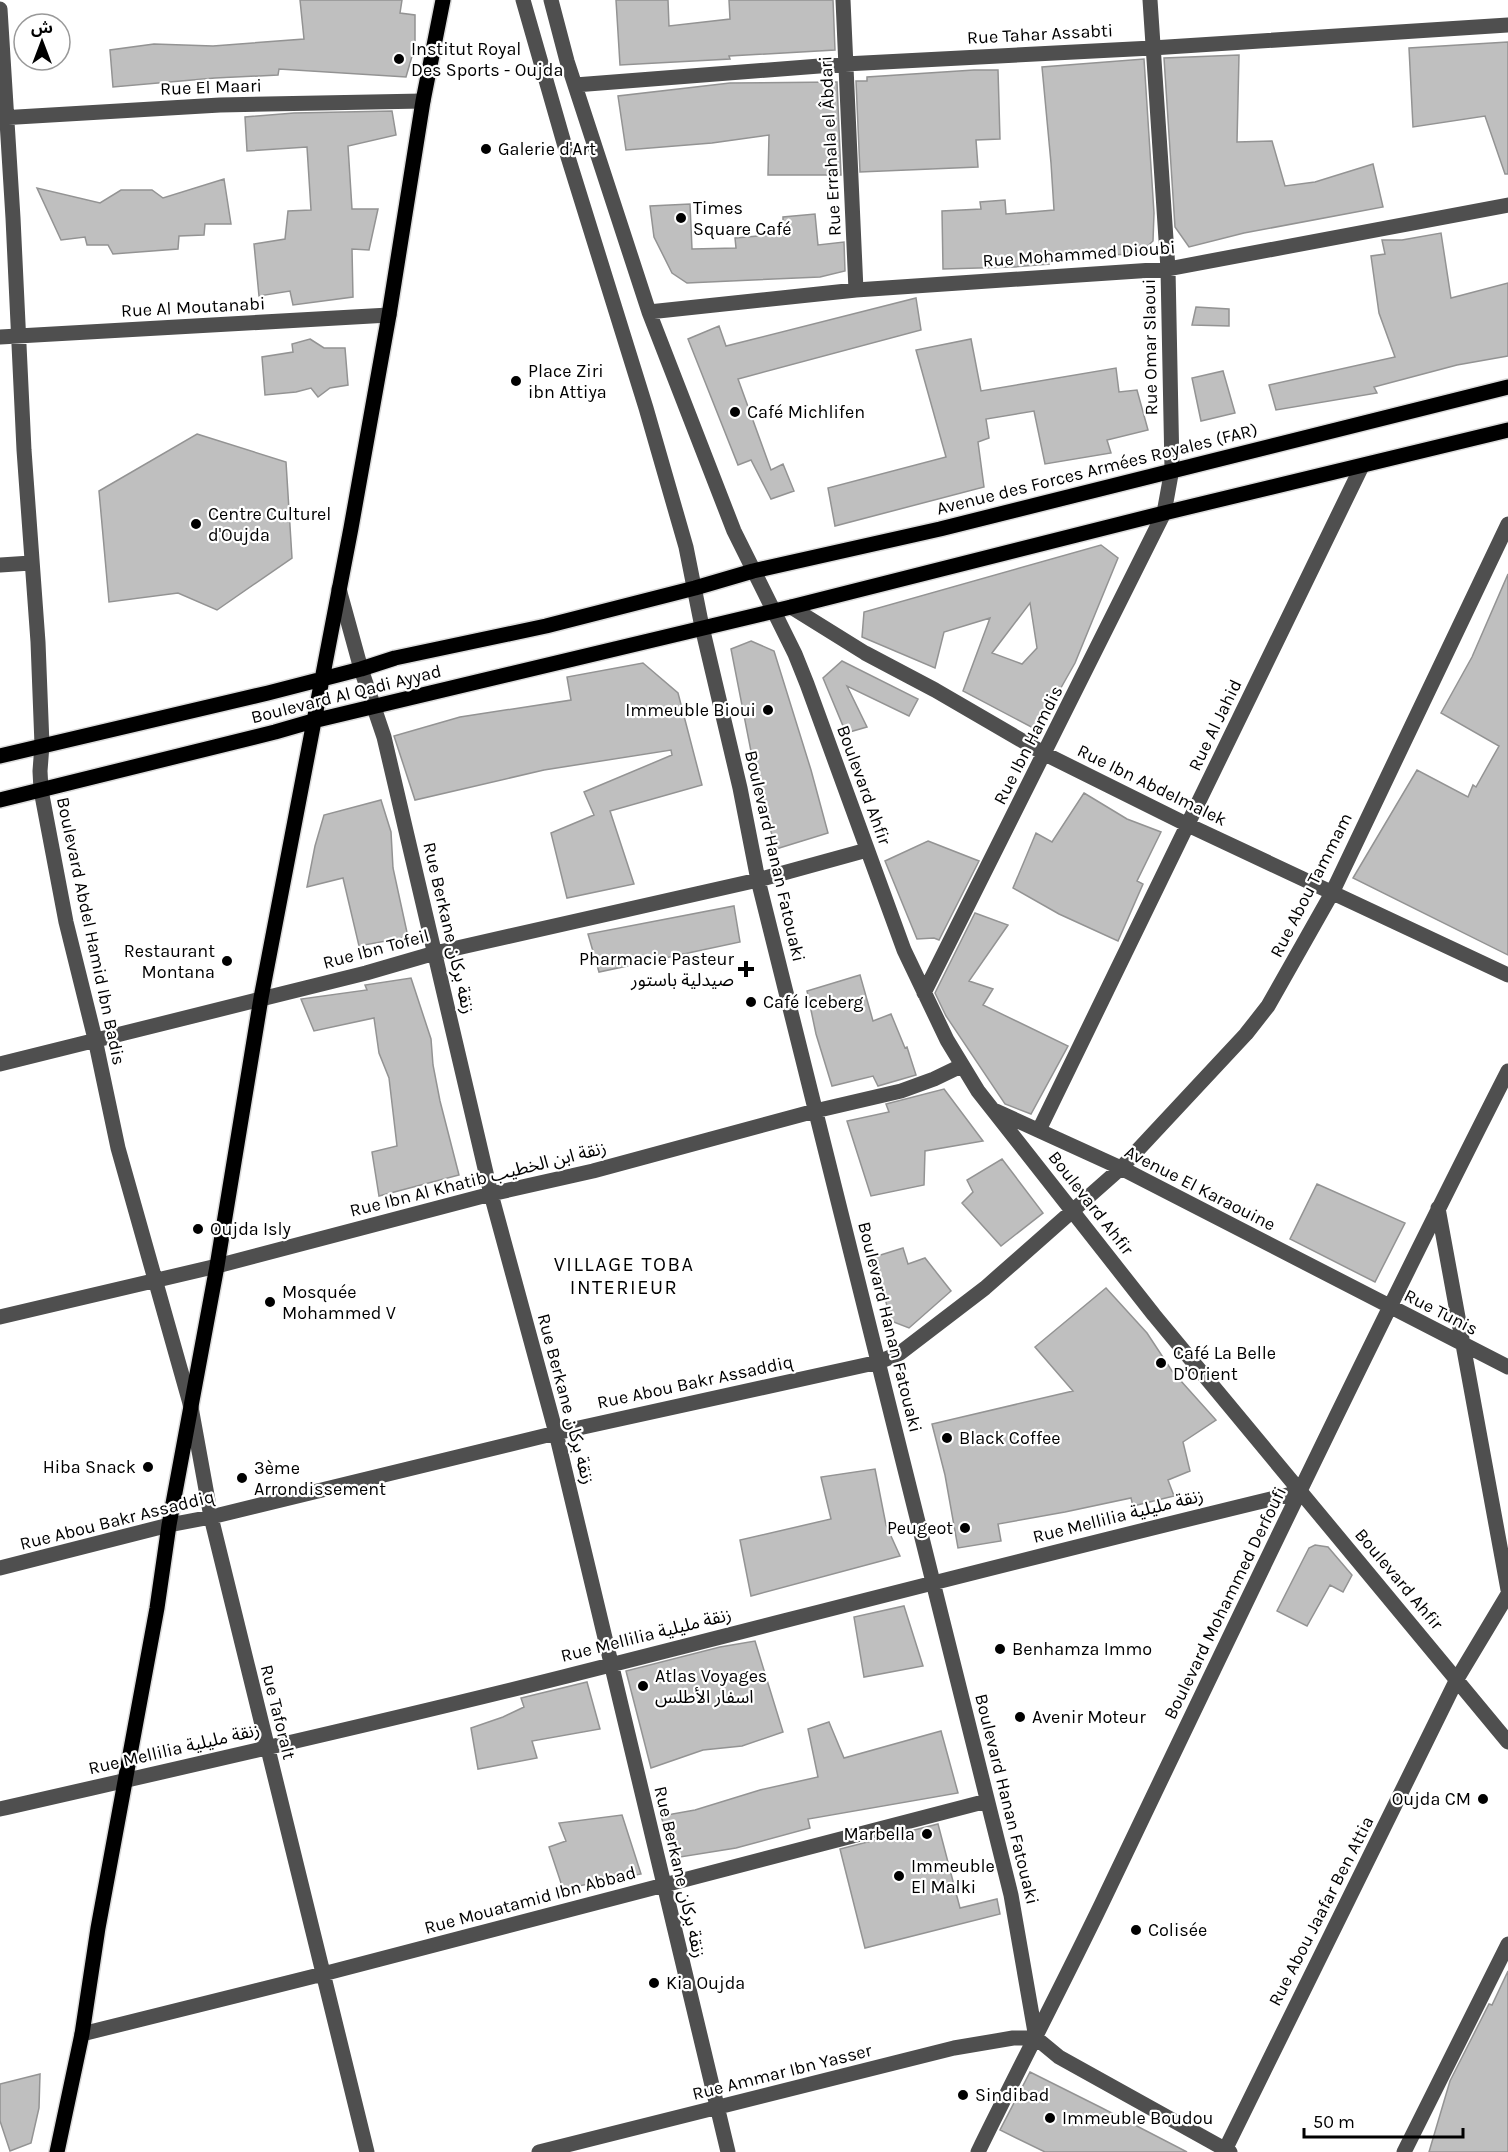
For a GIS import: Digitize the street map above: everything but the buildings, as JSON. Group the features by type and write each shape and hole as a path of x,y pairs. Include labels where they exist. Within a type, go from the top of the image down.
{"main road":[{"path":"57,2152 82,2034 98,1928 217,1266 261,998 339,590 389,315 423,101 443,0"},
{"name":"Avenue des Forces Armées Royales (FAR)","path":"695,588 753,571 940,529 1172,469 1508,387"},
{"path":"702,627 1508,430"},
{"name":"Boulevard Al Qadi Ayyad","path":"0,756 161,719 361,669 394,658 546,626 695,588"},
{"name":"Boulevard Al Qadi Ayyad","path":"0,800 313,721 702,627"}],"street":[{"name":"Boulevard Hanan Fatouaki","path":"523,0 686,547 758,880 1011,1895 1036,2038"},
{"name":"Boulevard Ahfir","path":"551,0 575,85 649,312 734,531 807,684 904,950 961,1066 991,1109 1154,1315 1508,1742"},
{"name":"Rue Errahala el Âbdari","path":"843,0 856,290"},
{"name":"Rue Omar Slaoui","path":"1150,0 1168,269 1172,469 1164,513"},
{"name":"Boulevard Abdel Hamid Ibn Badis","path":"0,9 3,118 38,642 42,745 41,790 66,922 95,1039 118,1148 155,1281"},
{"name":"Rue Tahar Assabti","path":"575,85 845,64 1152,48 1508,25"},
{"name":"Rue El Maari","path":"3,118 220,105 423,101"},
{"name":"Rue Mohammed Dioubi","path":"649,312 856,290 1168,269 1508,205"},
{"name":"Rue Al Moutanabi","path":"0,337 389,315"},
{"name":"Rue Al Jahid","path":"1039,1130 1362,465"},
{"name":"Rue Ibn Hamdis","path":"924,993 1164,513"},
{"name":"Rue Abou Tammam","path":"1073,1211 1120,1168 1246,1034 1268,1006 1332,893 1508,524"},
{"path":"0,565 32,563"},
{"name":"Rue Berkane زنقة بركان","path":"339,590 372,708 384,737 491,1194 556,1433 728,2152"},
{"name":"Rue Ibn Abdelmalek","path":"791,607 844,641 935,690 1045,754 1188,825 1508,975"},
{"name":"Rue Ibn Tofeil","path":"0,1064 366,973 435,953 758,880 867,850"},
{"name":"Rue Ibn Al Khatib زنقة ابن الخطيب","path":"0,1317 217,1266 491,1194 593,1171 814,1111 901,1091 961,1066"},
{"name":"Boulevard Mohammed Derfoufi","path":"978,2152 1036,2038 1389,1307 1508,1071"},
{"name":"Avenue El Karaouine","path":"991,1109 1120,1168 1389,1307"},
{"path":"1438,1208 1508,1592"},
{"name":"Rue Abou Bakr Assaddiq","path":"0,1568 169,1525 211,1517 556,1433 879,1362 900,1353 985,1287 1073,1211"},
{"name":"Rue Taforalt","path":"155,1281 191,1407 211,1517 266,1747 368,2152"},
{"name":"Rue Tunis","path":"1389,1307 1508,1367"},
{"name":"Rue Mellilia زنقة مليلية","path":"0,1809 610,1664 934,1584 1053,1551 1300,1492"},
{"name":"Rue Abou Jaafar Ben Attia","path":"1226,2151 1457,1679 1508,1592"},
{"name":"Rue Mouatamid Ibn Abbad","path":"82,2034 323,1974 987,1801"},
{"path":"1404,2152 1508,1944"},
{"path":"1036,2038 1059,2057 1226,2151"},
{"name":"Rue Ammar Ibn Yasser","path":"539,2152 990,2040 1036,2038"}],"place":[{"name":"Institut Royal Des Sports - Oujda","path":"399,59"},
{"name":"Galerie d'Art","path":"486,149"},
{"name":"Times Square Café","path":"681,218"},
{"name":"Place Ziri ibn Attiya","path":"516,381"},
{"name":"Café Michlifen","path":"735,412"},
{"name":"Centre Culturel d'Oujda","path":"196,524"},
{"name":"Immeuble Bioui","path":"768,710"},
{"name":"Restaurant Montana","path":"227,961"},
{"name":"Pharmacie Pasteur صيدلية باستور","path":"746,969"},
{"name":"Café Iceberg","path":"751,1002"},
{"name":"Oujda Isly","path":"198,1229"},
{"name":"Mosquée Mohammed V","path":"270,1302"},
{"name":"Café La Belle D'Orient","path":"1161,1363"},
{"name":"Black Coffee","path":"947,1438"},
{"name":"Hiba Snack","path":"148,1467"},
{"name":"3ème Arrondissement","path":"242,1478"},
{"name":"Peugeot","path":"965,1528"},
{"name":"Benhamza Immo","path":"1000,1649"},
{"name":"Atlas Voyages اسفار الأطلس","path":"643,1686"},
{"name":"Avenir Moteur","path":"1020,1717"},
{"name":"Oujda CM","path":"1483,1799"},
{"name":"Marbella","path":"927,1834"},
{"name":"Immeuble El Malki","path":"899,1876"},
{"name":"Colisée","path":"1136,1930"},
{"name":"Kia Oujda","path":"654,1983"},
{"name":"Sindibad","path":"963,2095"},
{"name":"Immeuble Boudou","path":"1050,2118"}],"district":[{"name":"VILLAGE TOBA INTERIEUR","path":"624,1276"}]}
